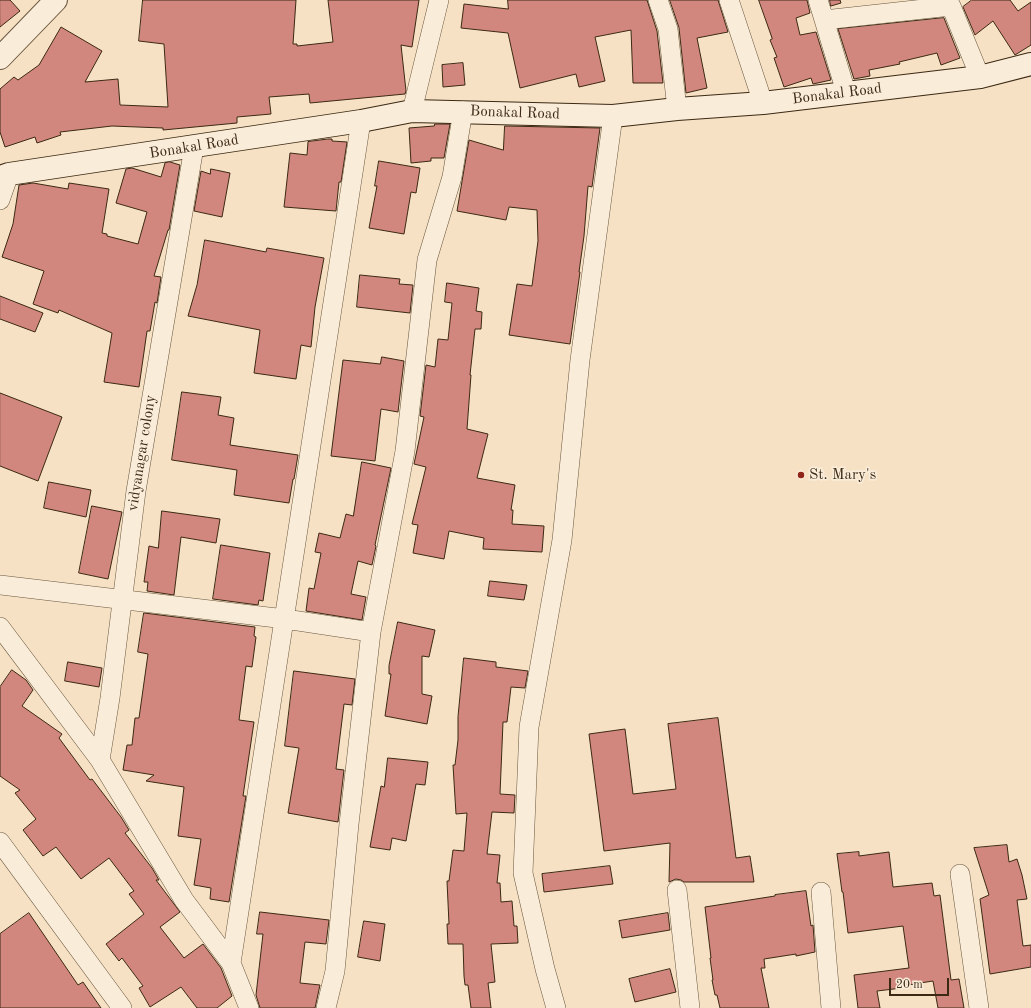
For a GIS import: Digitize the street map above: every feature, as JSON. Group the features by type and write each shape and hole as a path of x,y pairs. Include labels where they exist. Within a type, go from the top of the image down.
{"main road":[{"path":"1,55 56,0"},
{"name":"Bonakal Road","path":"5,175 361,121 412,111 463,111 614,116 677,109 763,103 980,76 1031,64"}],"street":[{"path":"412,111 439,0"},
{"path":"658,0 668,29 677,109"},
{"path":"729,0 763,103"},
{"path":"818,0 846,92"},
{"path":"824,20 951,6 980,76"},
{"path":"326,1008 335,971 371,632 405,451 427,260 452,177 463,111"},
{"path":"556,1008 545,969 523,873 529,727 562,540 580,360 614,116"},
{"path":"231,963 361,121"},
{"name":"vidyanagar colony","path":"100,760 110,698 121,599 136,491 194,147"},
{"path":"0,200 5,175"},
{"path":"0,585 285,619 371,632"},
{"path":"0,627 100,760 184,900 231,963 249,1008"},
{"path":"0,842 122,1008"},
{"path":"960,874 979,1008"},
{"path":"677,890 690,1008"},
{"path":"821,892 831,1008"}],"building":[{"path":"0,0 10,0 20,11 0,27"},
{"path":"143,0 296,0 293,44 297,44 297,46 333,42 328,0 419,0 412,47 401,45 406,91 405,94 310,103 309,94 269,97 271,114 237,117 237,123 163,130 163,128 112,126 60,132 61,135 37,143 35,137 5,147 0,132 0,89 14,77 18,80 39,65 61,27 102,51 85,82 118,79 120,105 168,107 164,44 139,41"},
{"path":"508,0 647,0 657,31 663,83 633,83 631,30 595,37 605,81 579,87 576,74 520,88 508,33 461,28 464,4 508,9"},
{"path":"670,0 718,0 728,32 697,38 707,88 686,93 679,28"},
{"path":"759,0 807,0 810,13 796,18 800,35 816,32 831,80 813,84 811,78 784,87 774,58 777,57 770,40 772,39"},
{"path":"830,0 840,0 841,3 831,6"},
{"path":"972,0 1010,0 1018,11 1031,2 1031,45 1015,55 993,21 975,35 963,7"},
{"path":"944,18 960,58 941,65 937,53 899,62 900,64 869,70 870,76 854,79 838,29"},
{"path":"463,63 465,85 443,87 442,65"},
{"path":"435,124 450,124 444,158 431,158 431,161 411,163 409,128 434,126"},
{"path":"505,126 600,128 592,187 588,186 580,272 570,344 509,335 517,284 532,286 538,241 537,210 509,207 506,220 457,211 469,140 503,150"},
{"path":"332,139 332,141 347,142 341,182 339,182 336,211 284,207 290,153 307,155 308,142"},
{"path":"379,161 420,168 416,193 411,192 404,234 369,228 377,186 375,186"},
{"path":"170,162 180,165 169,230 154,276 161,277 157,303 155,302 150,331 147,331 139,387 104,382 112,333 59,310 58,313 33,304 44,271 2,257 13,224 19,185 33,183 68,189 69,183 109,189 102,233 107,234 107,236 138,244 147,212 116,203 126,169 132,168 161,177 165,163"},
{"path":"211,169 230,173 222,217 194,211 201,171 210,174"},
{"path":"205,240 266,252 267,248 324,258 315,307 311,347 301,345 296,379 254,373 260,330 188,316 197,285"},
{"path":"360,275 400,279 399,284 413,285 410,313 357,307"},
{"path":"447,283 479,288 476,311 482,312 481,329 475,329 470,375 467,429 488,434 477,478 515,485 511,510 513,510 512,524 544,526 542,552 483,549 484,538 449,531 444,559 413,553 418,525 412,524 426,467 414,464 424,417 420,416 426,365 435,367 438,339 448,340 452,303 445,302"},
{"path":"0,296 43,313 35,332 0,319"},
{"path":"382,357 404,361 398,412 381,409 375,461 331,456 343,360 380,364"},
{"path":"182,392 221,397 218,415 234,418 230,445 298,455 289,503 234,495 237,470 172,460"},
{"path":"0,393 62,417 38,481 0,466"},
{"path":"362,462 391,468 372,565 358,561 351,594 366,597 362,620 306,611 309,588 314,589 321,553 315,552 319,533 340,538 346,514 353,516"},
{"path":"49,482 91,490 86,517 44,508"},
{"path":"92,506 122,512 108,579 79,573"},
{"path":"162,511 220,519 216,543 181,537 174,595 147,591 148,582 144,582 149,546 158,548"},
{"path":"221,545 270,553 263,601 259,600 258,605 213,599"},
{"path":"490,581 527,585 524,600 488,596"},
{"path":"144,613 255,627 254,636 256,637 252,667 246,666 239,720 254,722 243,796 246,796 229,902 210,899 211,888 194,885 201,839 178,836 184,787 146,781 154,775 123,770 127,745 132,745 135,718 139,718 148,654 138,652"},
{"path":"398,622 435,630 429,657 422,656 422,694 432,696 427,724 385,716 391,674 389,674 389,666"},
{"path":"464,658 496,662 496,667 528,671 525,688 511,687 507,722 503,722 500,794 515,795 514,813 492,812 487,854 500,855 497,883 500,883 501,902 512,901 514,926 517,926 518,943 491,944 495,982 488,983 491,1008 471,1008 468,985 465,985 463,944 448,944 447,924 449,924 447,881 449,881 453,850 464,851 467,813 456,814 453,765 455,765 458,740 458,717"},
{"path":"68,662 102,668 99,687 65,681"},
{"path":"12,670 26,680 33,690 22,706 62,734 59,738 90,780 92,779 121,817 129,830 125,833 152,868 159,880 156,880 180,912 160,927 184,958 203,944 221,968 232,996 217,1008 197,1008 181,987 150,1007 139,988 143,986 122,958 119,961 106,944 144,914 129,894 134,891 109,858 81,879 56,847 43,856 23,830 36,819 15,793 20,790 0,776 0,687"},
{"path":"294,671 355,679 352,705 344,704 336,769 344,770 338,822 288,813 299,748 285,746"},
{"path":"718,718 736,858 750,856 754,882 684,882 676,879 669,882 670,843 604,851 589,734 625,729 633,794 676,789 668,724"},
{"path":"388,758 428,762 425,785 416,784 406,841 392,838 390,850 370,847 381,786 384,787"},
{"path":"1007,845 1009,862 1017,859 1027,899 1017,900 1023,946 1031,945 1031,967 990,974 980,899 989,895 974,848"},
{"path":"859,852 859,856 889,852 893,887 932,883 934,896 940,895 951,980 959,979 964,1008 938,1008 933,981 901,986 902,988 877,991 880,1008 858,1008 854,975 909,968 903,926 848,933 837,854"},
{"path":"610,866 613,884 544,892 542,874"},
{"path":"806,891 811,926 813,925 815,952 796,956 796,954 764,959 765,968 761,968 769,1008 720,1008 717,995 715,995 712,980 705,907"},
{"path":"260,912 329,920 326,944 305,942 300,983 320,985 315,1008 260,1008 256,995 263,934 257,934"},
{"path":"29,913 78,985 83,982 101,1008 0,1008 0,934"},
{"path":"668,913 670,930 622,938 619,921"},
{"path":"364,921 385,924 380,961 358,957"},
{"path":"670,969 676,992 635,1002 629,979"}],"place":[{"name":"St. Mary's","path":"801,475"}]}
